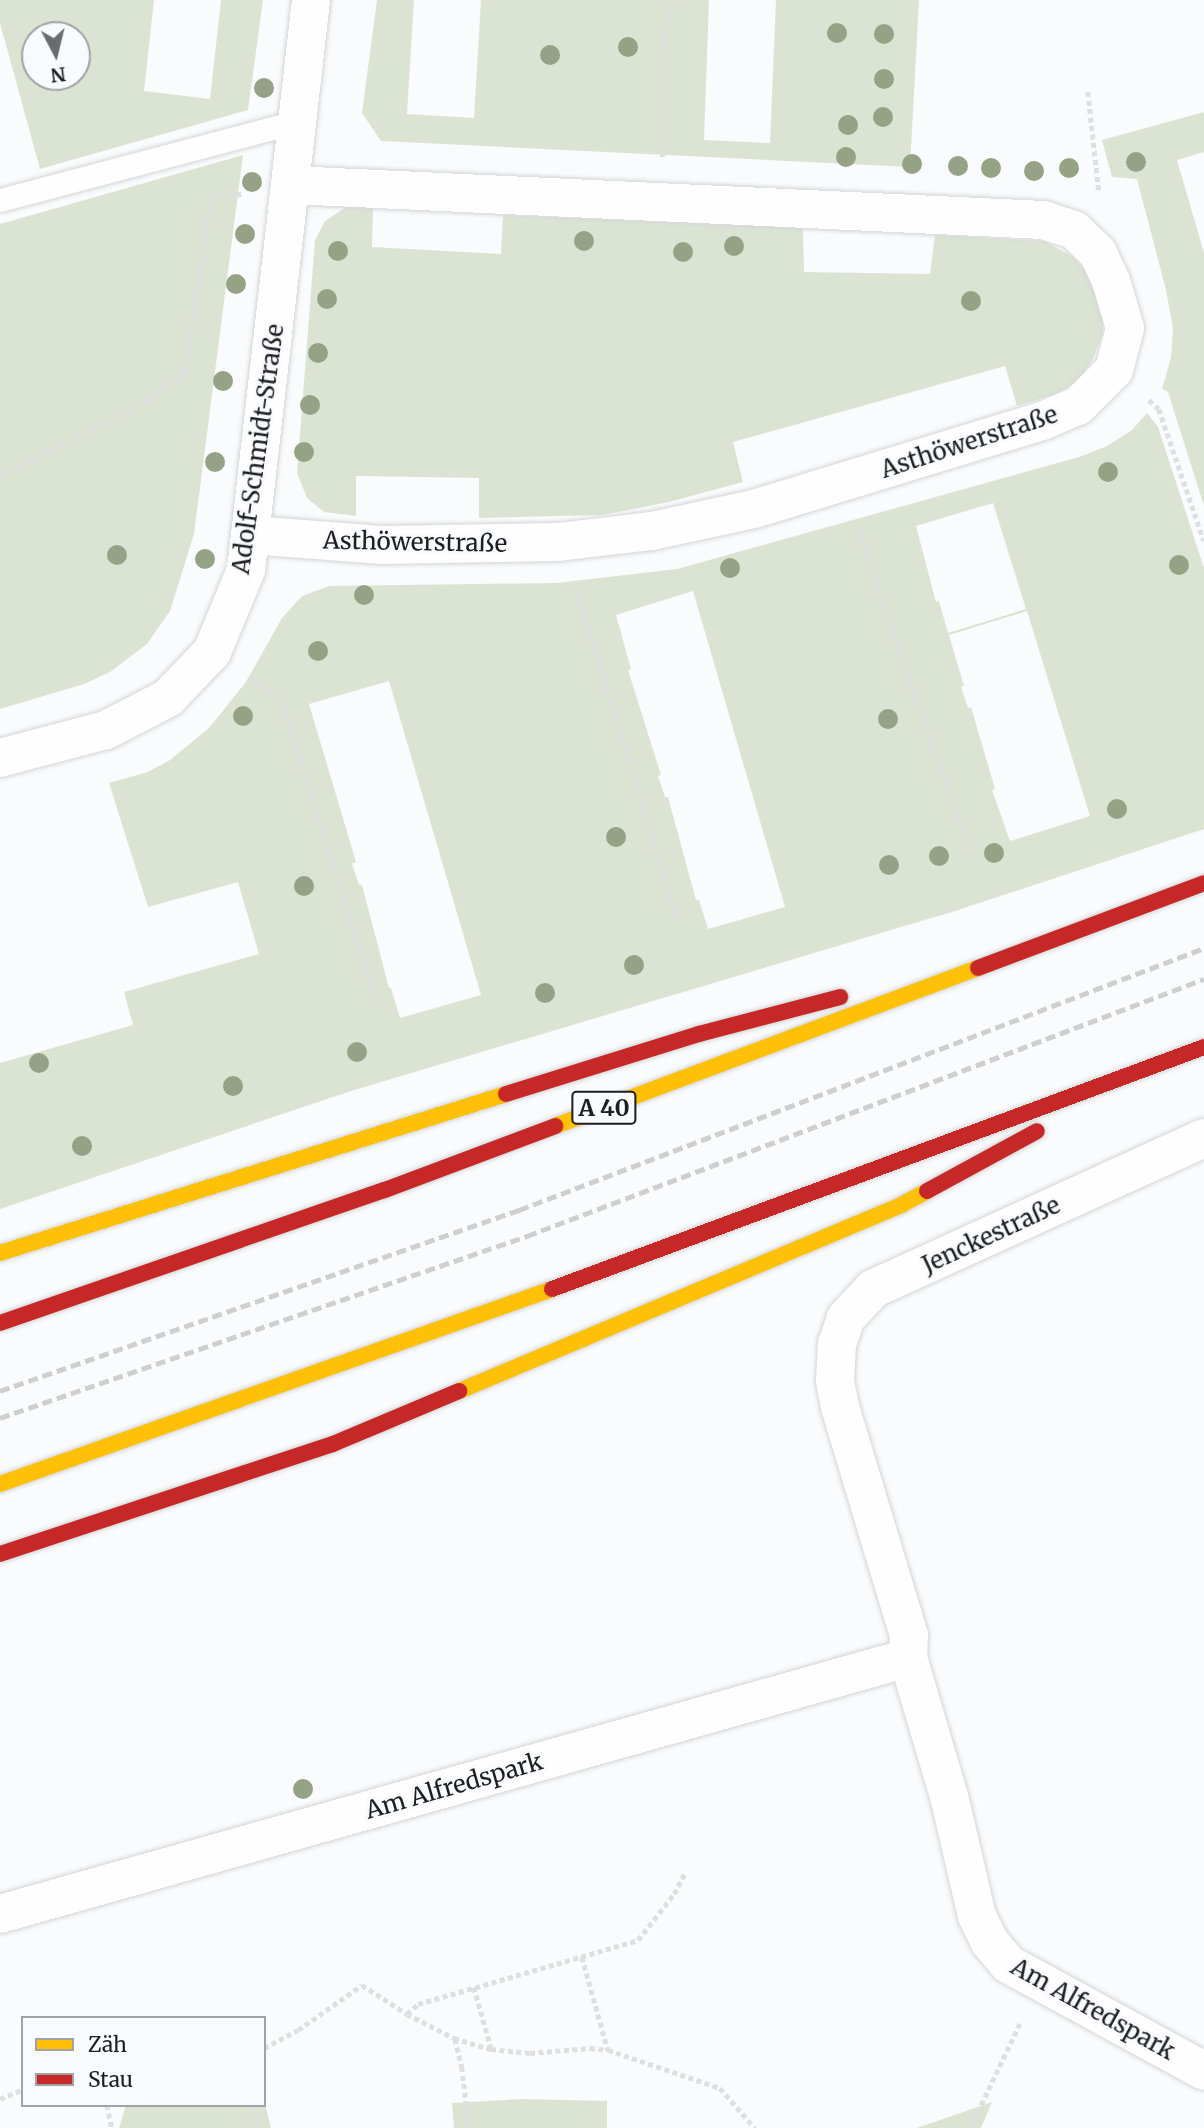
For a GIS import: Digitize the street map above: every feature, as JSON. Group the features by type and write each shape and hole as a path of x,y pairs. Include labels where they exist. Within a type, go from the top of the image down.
{"highway":[{"name":"A 40","path":"0,1323 385,1190 1204,883"},
{"path":"887,984 1062,938"},
{"path":"0,1253 699,1034 860,991"},
{"path":"0,1484 490,1312 1204,1047"},
{"path":"0,1554 333,1444 901,1205 1155,1066"}],"street":[{"name":"Adolf-Schmidt-Straße","path":"0,758 106,730 168,698 212,652 246,570 312,0"},
{"name":"Asthöwerstraße","path":"251,535 382,545 558,542 652,531 754,509 1042,421 1078,407 1114,370 1125,328 1111,281 1098,253 1074,230 1044,220 290,186"},
{"name":"Jenckestraße","path":"835,1381 837,1344 846,1318 873,1289 1204,1138"},
{"name":"Am Alfredspark","path":"835,1381 840,1407 909,1635 908,1658 949,1796 977,1916 989,1941 1008,1964 1204,2071"},
{"name":"Am Alfredspark","path":"0,1914 908,1658"}],"lane":[{"path":"0,200 298,121"}],"path":[{"path":"662,169 662,46 672,0"},
{"path":"1088,92 1100,192"},
{"path":"0,475 147,400 185,372 211,195 246,194"},
{"path":"1148,400 1159,409 1204,541"},
{"path":"859,524 878,590 972,852"},
{"path":"574,584 676,915"},
{"path":"242,671 284,704 377,1007"},
{"path":"407,2014 418,2004 638,1940 674,1894 685,1872"},
{"path":"582,1957 608,2050"},
{"path":"970,2128 1040,1980"},
{"path":"266,2047 298,2030 362,1985 407,2014 454,2038 491,2049 530,2053 590,2048 608,2050 720,2088 755,2128"},
{"path":"474,1987 491,2049"},
{"path":"454,2038 465,2086 469,2128"},
{"path":"0,2099 21,2090"},
{"path":"107,2107 112,2128"},
{"path":"254,2107 258,2128"}],"green space":[{"path":"0,0 154,0 144,91 210,99 221,0 263,0 248,110 40,169 0,23"},
{"path":"377,0 414,0 407,114 474,118 481,0 709,0 704,140 770,143 776,0 919,0 910,167 381,141 362,113"},
{"path":"1204,112 1204,152 1177,160 1204,253 1204,506 1168,392 1162,389 1171,358 1173,328 1166,290 1137,179 1112,177 1102,140"},
{"path":"243,155 194,534 170,611 147,644 110,672 84,684 0,709 0,224"},
{"path":"346,207 373,208 372,247 501,254 503,215 803,228 804,272 930,274 935,235 1044,241 1073,257 1093,279 1102,306 1103,334 1093,359 1079,381 1055,394 1017,406 1005,366 733,442 743,482 669,502 603,515 479,518 479,478 356,476 356,516 324,512 307,498 297,473 315,240 325,221"},
{"path":"1147,413 1158,427 1204,568 1204,829 955,911 351,1091 0,1209 0,1063 133,1025 124,992 259,954 238,882 148,907 109,783 148,772 170,760 209,728 246,682 282,618 302,596 329,586 556,583 677,569 1079,457 1107,446 1132,430","holes":["993,503 1026,609 948,633 939,601 936,602 916,526","693,591 785,907 708,929 699,900 696,900 668,797 665,797 658,776 661,775 628,670 631,669 616,615","1027,611 1090,816 1010,841 992,790 995,789 971,707 968,708 961,687 964,686 949,635","389,681 481,995 400,1018 389,988 362,885 359,885 352,864 356,862 309,704"]},
{"path":"523,2099 607,2101 607,2128 454,2128 452,2103"},
{"path":"992,2102 981,2128 917,2128"},
{"path":"125,2107 266,2107 271,2128 119,2128"}],"railway":[{"path":"0,1391 519,1210 1204,948"},
{"path":"0,1418 527,1236 1204,979"}],"traffic: slow":[{"path":"555,1126 978,968"},
{"path":"0,1253 506,1094"},
{"path":"459,1391 901,1205 927,1191"},
{"path":"0,1484 552,1289"}],"traffic: jam":[{"path":"978,968 1204,883"},
{"path":"506,1094 699,1034 840,997"},
{"path":"552,1289 1204,1047"},
{"path":"0,1323 385,1190 555,1126"},
{"path":"927,1191 1037,1131"},
{"path":"0,1554 333,1444 459,1391"}]}
